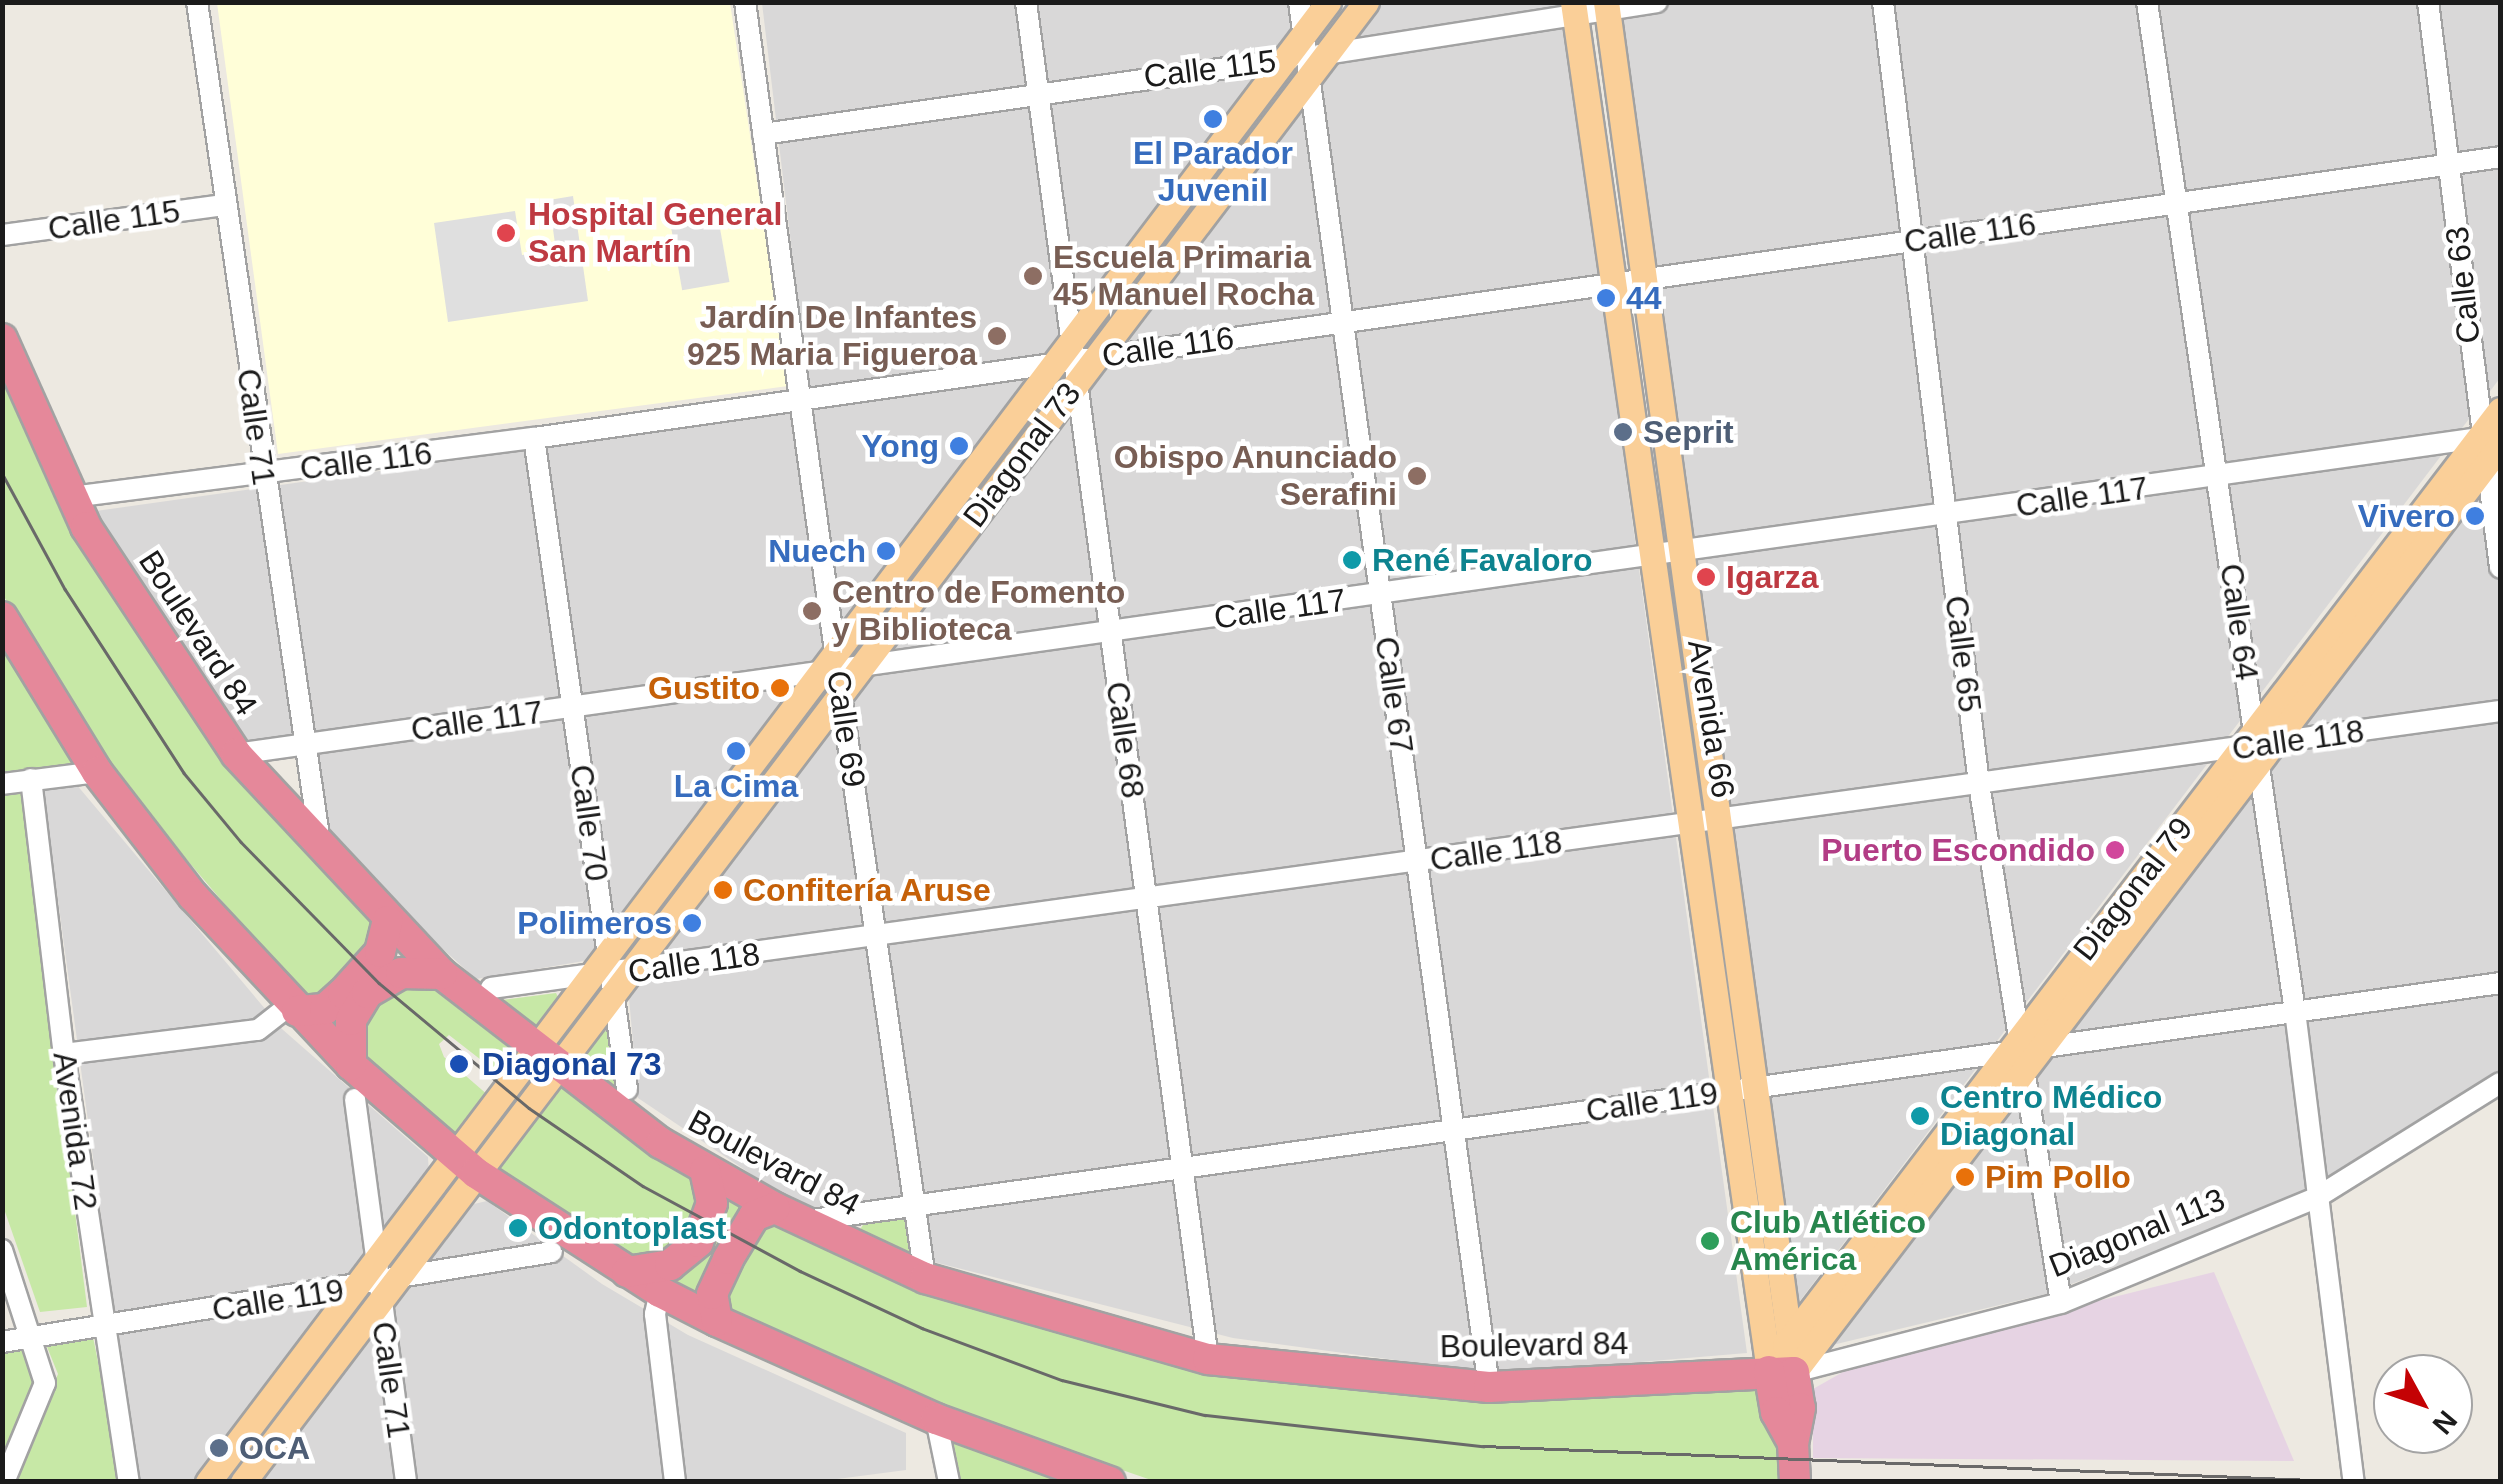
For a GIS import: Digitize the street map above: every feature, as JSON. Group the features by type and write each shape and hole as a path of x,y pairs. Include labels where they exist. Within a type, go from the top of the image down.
{"highway":[{"name":"Boulevard 84","path":"2,339 72,498 236,754 388,921 442,974 546,1059 705,1171 924,1278 1208,1359 1360,1379 1489,1387 1782,1371"},
{"path":"2,616 97,772 194,896 351,1065 464,1164 627,1272 717,1321 936,1420 1110,1482"},
{"path":"294,1007 325,1009 380,952 388,921"},
{"path":"351,1065 351,1020 367,993 401,973 442,974"},
{"path":"627,1272 670,1265 698,1242 712,1203 705,1171"},
{"path":"717,1321 712,1294 728,1259 754,1216 775,1208"},
{"name":"Avenida 66","path":"1782,1371 1776,1412 1792,1443 1795,1482"}],"main road":[{"name":"Diagonal 73","path":"1306,56 1328,2"},
{"name":"Diagonal 73","path":"208,1482 375,1282 1306,56 1366,2"},
{"name":"Avenida 66","path":"1606,5 1790,1338"},
{"name":"Avenida 66","path":"1574,8 1730,1091 1782,1371"},
{"name":"Diagonal 79","path":"1782,1371 1790,1338 2013,1048 2484,468 2500,410"},
{"name":"Diagonal 79","path":"1782,1371 2047,1046 2258,747 2494,439"},
{"name":"Diagonal 73","path":"243,1482 375,1282"}],"street":[{"name":"Calle 71","path":"197,2 262,474 322,850"},
{"name":"Calle 69","path":"745,2 924,1278"},
{"name":"Calle 68","path":"1026,2 1208,1359"},
{"name":"Calle 67","path":"1299,2 1489,1387"},
{"name":"Calle 115","path":"763,134 1038,90 1306,56 1574,8 1657,2"},
{"name":"Calle 65","path":"1883,2 2013,1048 2060,1303"},
{"name":"Calle 64","path":"2148,2 2295,1012 2354,1482"},
{"name":"Calle 63","path":"2428,2 2494,439"},
{"name":"Calle 116","path":"72,498 534,438 2500,157"},
{"name":"Calle 115","path":"2,235 225,205"},
{"name":"Calle 70","path":"534,438 627,1089"},
{"name":"Calle 117","path":"236,754 2494,439"},
{"path":"2484,468 2500,567"},
{"name":"Calle 118","path":"491,988 2500,711"},
{"path":"2,784 97,772"},
{"name":"Avenida 72","path":"31,779 64,1054 129,1482"},
{"name":"Calle 119","path":"803,1221 2500,982"},
{"path":"64,1054 258,1030 294,1007"},
{"name":"Diagonal 113","path":"1782,1371 2060,1303 2316,1198 2500,1083"},
{"name":"Calle 71","path":"355,1099 375,1282 406,1482"},
{"path":"2,1250 45,1383 4,1482"},
{"name":"Calle 119","path":"2,1342 552,1252"},
{"path":"660,1292 655,1314 675,1482"},
{"path":"936,1420 949,1482"}],"shaded area":[{"name":"Hospital General San Martín","path":"217,3 730,3 788,386 278,454"},
{"path":"762,3 1312,3 584,961 476,979 313,831 296,735 247,744 96,511 811,410"},
{"path":"1383,3 1561,3 1747,1353 1498,1374 1233,1338 934,1262 920,1197 809,1213 638,1098 629,998"},
{"path":"1617,3 2500,3 2500,378 1799,1302"},
{"path":"573,196 588,301 448,322 434,223 515,211 522,255 556,251 549,200"},
{"path":"718,217 729,282 682,290 671,225"},
{"path":"2500,460 2500,1071 2307,1192 2046,1294 1828,1346"},
{"path":"76,784 282,1029 428,1157 429,1175 197,1481 137,1481 43,790"},
{"path":"487,1201 602,1284 688,1335 906,1433 906,1470 822,1481 261,1482 474,1204"},
{"path":"2214,1272 2294,1461 1813,1458 1813,1389 1866,1359"}],"green space":[{"path":"2,363 76,527 172,685 228,761 378,923 378,942 322,997 302,995 114,774 3,595"},
{"path":"2,629 77,755 70,764 3,774"},
{"path":"22,792 87,1307 40,1312 3,1206 2,795"},
{"path":"397,982 437,987 519,1057 503,1077 449,1035 439,1044 444,1057 489,1096 452,1144 365,1063 364,1009"},
{"path":"556,993 562,1005 531,1034 494,1001"},
{"path":"610,1030 627,1104 580,1070 577,1056 593,1034"},
{"path":"559,1084 694,1170 704,1195 678,1249 632,1257 491,1172"},
{"path":"721,1188 752,1206 705,1298 664,1277"},
{"path":"904,1218 913,1226 918,1262 857,1234 863,1225"},
{"path":"761,1219 1209,1369 1759,1385 1782,1447 1785,1481 1154,1481 920,1400 724,1311 735,1251"},
{"path":"92,1332 122,1481 14,1482 58,1374 43,1337"},
{"path":"23,1343 37,1382 3,1467 3,1345"},
{"path":"952,1435 1092,1481 961,1481"}],"tram line":[{"path":"2,473 65,589 184,773 241,842 379,983 529,1108 643,1186 800,1271 922,1328 1062,1380 1205,1415 1483,1446 2359,1482"}],"place":[{"name":"El Parador Juvenil","path":"1213,119"},
{"name":"Hospital General San Martín","path":"506,233"},
{"name":"Escuela Primaria 45 Manuel Rocha","path":"1033,276"},
{"name":"44","path":"1606,298"},
{"name":"Jardín De Infantes 925 Maria Figueroa","path":"997,336"},
{"name":"Seprit","path":"1623,432"},
{"name":"Yong","path":"959,446"},
{"name":"Obispo Anunciado Serafini","path":"1417,476"},
{"name":"Vivero","path":"2475,516"},
{"name":"Nuech","path":"886,551"},
{"name":"René Favaloro","path":"1352,560"},
{"name":"Igarza","path":"1706,577"},
{"name":"Centro de Fomento y Biblioteca","path":"812,611"},
{"name":"Gustito","path":"780,688"},
{"name":"La Cima","path":"736,751"},
{"name":"Puerto Escondido","path":"2115,850"},
{"name":"Confitería Aruse","path":"723,890"},
{"name":"Polimeros","path":"692,923"},
{"name":"Diagonal 73","path":"459,1064"},
{"name":"Centro Médico Diagonal","path":"1920,1116"},
{"name":"Pim Pollo","path":"1965,1177"},
{"name":"Odontoplast","path":"518,1228"},
{"name":"Club Atlético América","path":"1710,1241"},
{"name":"OCA","path":"219,1448"}]}
